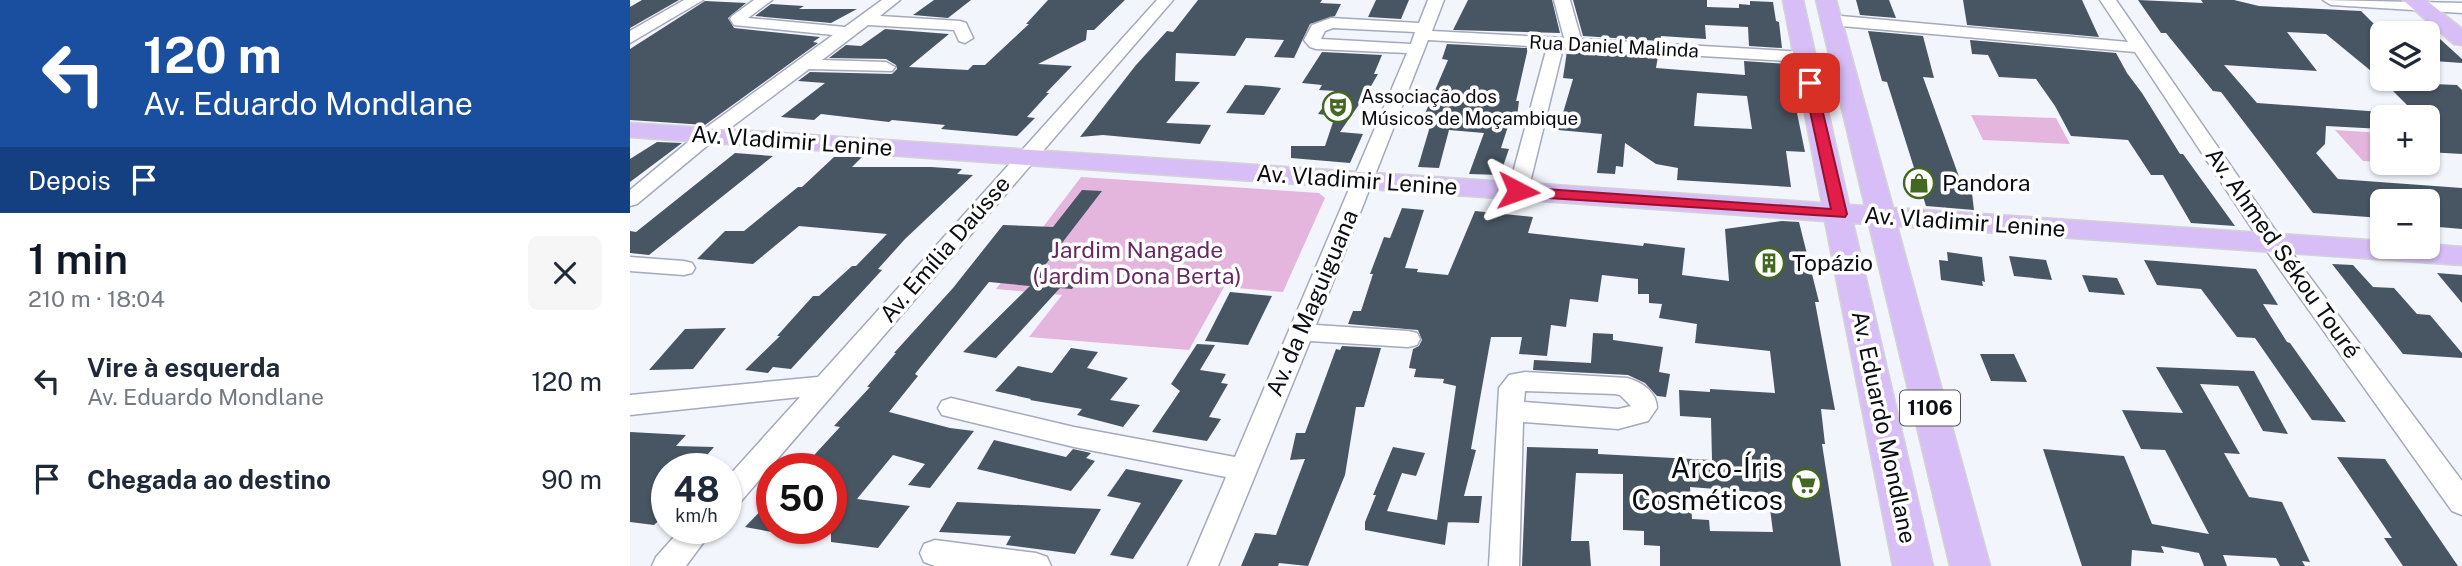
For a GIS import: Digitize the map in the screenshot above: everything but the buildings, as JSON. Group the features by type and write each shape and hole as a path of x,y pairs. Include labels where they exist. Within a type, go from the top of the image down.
{"main road":[{"name":"Av. Eduardo Mondlane","path":"1793,0 1887,454 1913,566"},
{"path":"2416,2 2462,39"},
{"name":"Av. Eduardo Mondlane","path":"1828,10 1970,566"},
{"name":"Av. Vladimir Lenine","path":"630,130 1518,191 1836,199 1882,217 2462,256"}],"street":[{"path":"630,38 695,0"},
{"path":"764,0 741,16 738,19 740,23 849,32"},
{"path":"630,200 707,136 892,0"},
{"name":"Av. Emília Daússe","path":"742,481 1165,0"},
{"name":"Av. da Maguiguana","path":"1203,566 1436,0"},
{"path":"1518,191 1565,43 1562,0"},
{"name":"Av. Ahmed Sékou Touré","path":"2108,0 2272,242 2462,503"},
{"path":"2331,0 2416,2 2455,7"},
{"path":"1828,10 2142,48"},
{"path":"865,20 960,26 965,38"},
{"path":"1331,23 1422,37 1316,44 1312,40 1318,28 1331,23"},
{"name":"Rua Daniel Malinda","path":"1422,37 1804,57"},
{"path":"805,64 886,67"},
{"path":"630,264 684,268"},
{"path":"1300,332 1408,339"},
{"path":"630,405 829,385"},
{"path":"951,408 1074,437 1242,469"},
{"path":"1504,566 1510,411"},
{"path":"667,566 686,544"},
{"path":"935,553 1036,566"}],"green space":[{"path":"1971,115 2056,118 2070,144 1983,140"},
{"path":"2335,130 2370,132 2370,161 2363,161"},
{"name":"Jardim Nangade (Jardim Dona Berta)","path":"1081,177 1319,193 1325,198 1283,292 1224,287 1189,350 1029,337 1062,295 996,289"}],"place":[{"name":"Associação dos Músicos de Moçambique","path":"1338,107"},
{"name":"Pandora","path":"1919,183"},
{"name":"Topázio","path":"1769,263"},
{"name":"Arco-Íris Cosméticos","path":"1806,484"}],"route":[{"path":"1518,191 1839,214 1810,83"}]}
